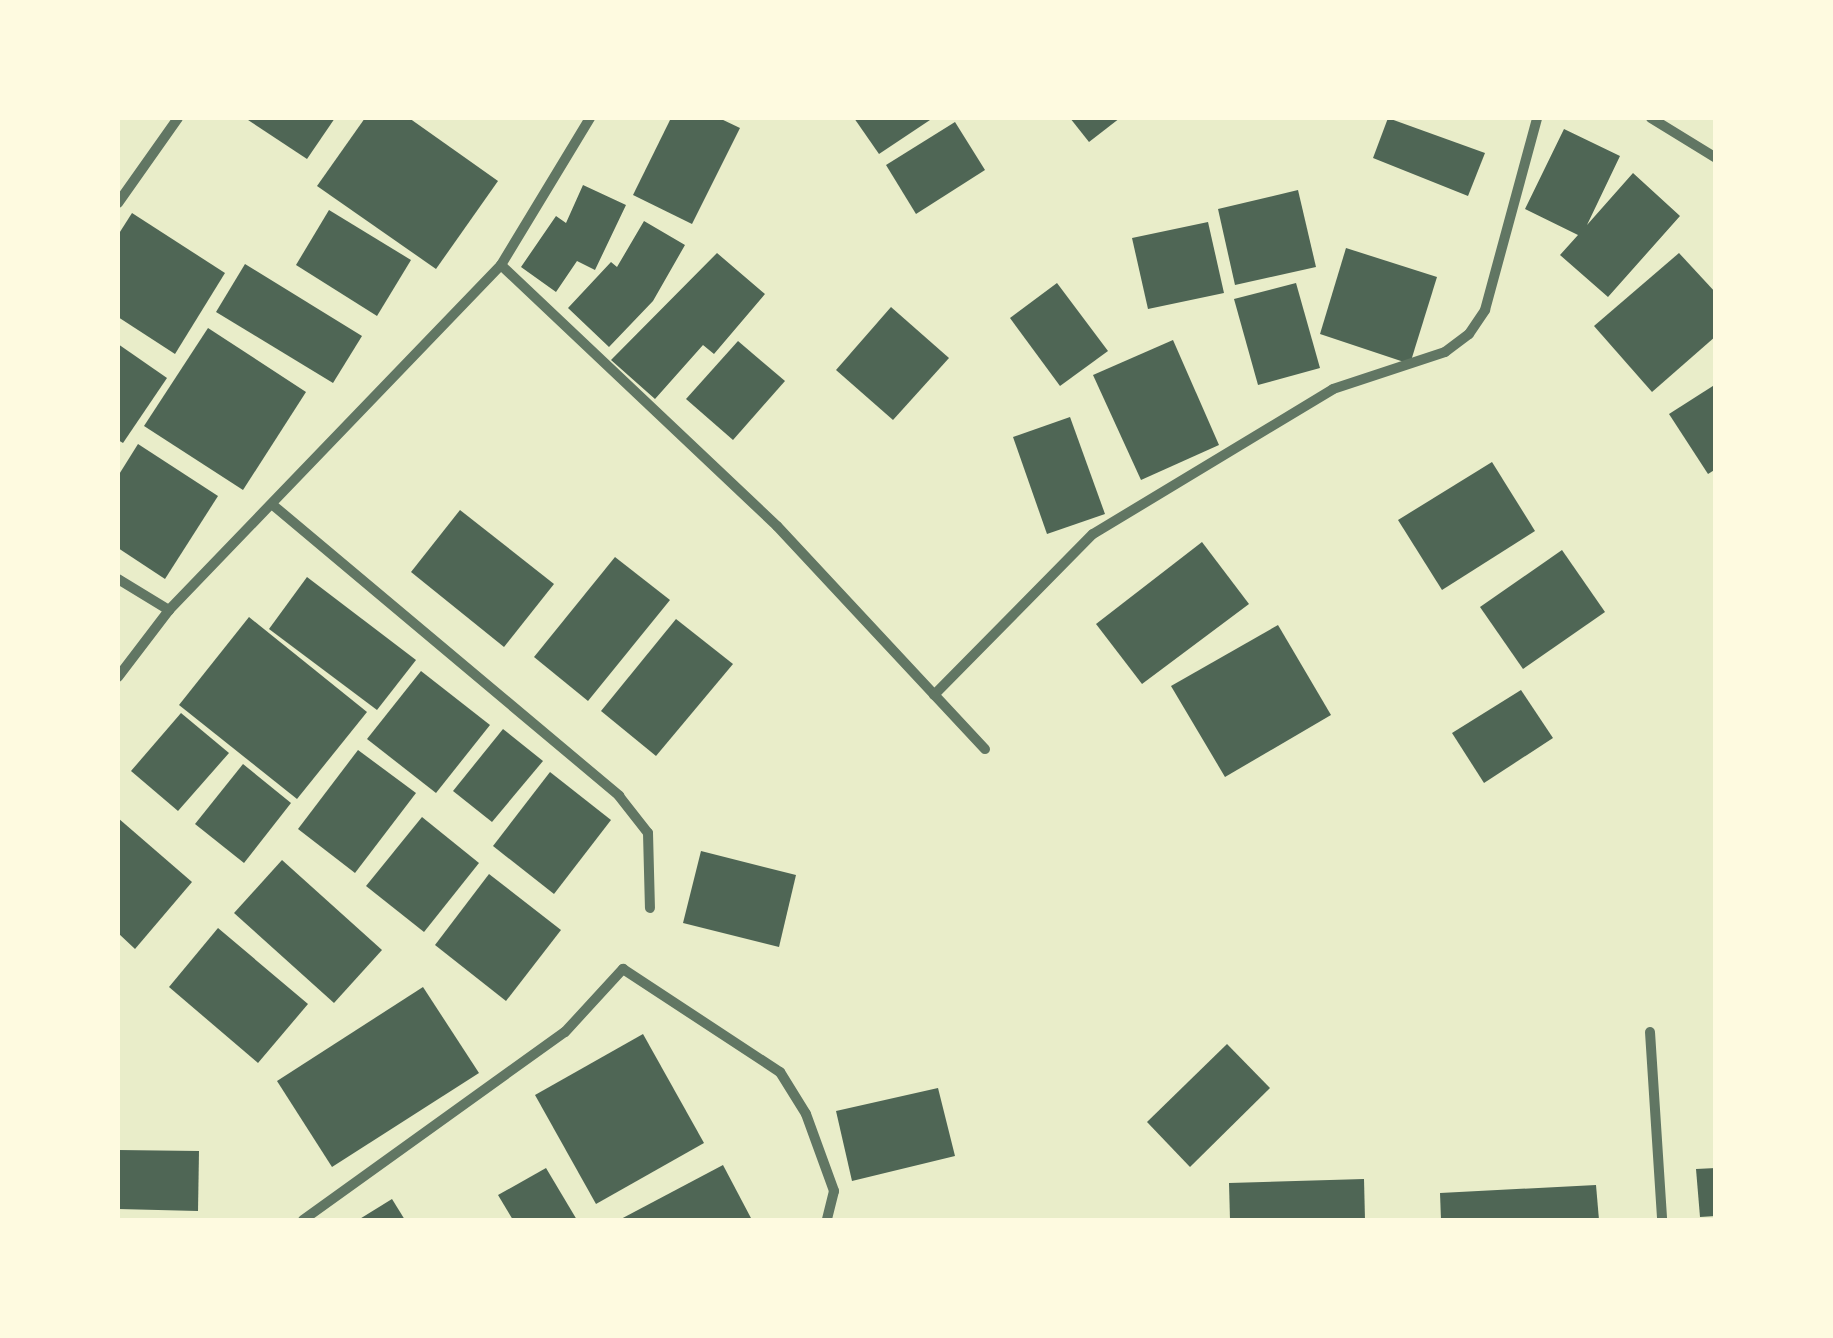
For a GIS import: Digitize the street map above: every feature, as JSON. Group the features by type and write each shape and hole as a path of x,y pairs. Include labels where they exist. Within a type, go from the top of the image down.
{"street":[{"path":"118,203 178,118"},
{"path":"118,677 169,610 274,506 502,265 590,118"},
{"path":"934,695 1093,534 1333,389 1445,352 1469,334 1485,310 1537,118"},
{"path":"1651,118 1716,158"},
{"path":"502,265 777,526 985,750"},
{"path":"274,506 620,796 648,833 650,908"},
{"path":"118,580 169,610"},
{"path":"303,1220 565,1032 622,969 780,1072 806,1114 834,1191 826,1220"},
{"path":"1650,1032 1662,1220"}],"building":[{"path":"245,118 335,118 307,159"},
{"path":"365,118 409,118 498,181 436,269 317,186"},
{"path":"671,118 719,118 740,128 692,224 633,195"},
{"path":"854,118 933,118 879,154"},
{"path":"1070,118 1120,118 1089,142"},
{"path":"1388,118 1485,153 1468,196 1373,158"},
{"path":"955,122 985,170 916,214 886,165"},
{"path":"1564,129 1620,156 1587,225 1633,173 1680,216 1608,297 1560,255 1578,235 1525,209"},
{"path":"583,185 626,205 595,270 577,261 556,292 521,267 556,216 566,223"},
{"path":"1298,190 1316,267 1235,285 1218,209"},
{"path":"329,210 411,260 377,316 296,265"},
{"path":"132,213 225,273 175,354 118,317 118,235"},
{"path":"644,221 685,245 653,301 609,347 568,308 611,262 617,267"},
{"path":"1208,222 1224,293 1148,309 1132,238"},
{"path":"1346,248 1437,277 1410,364 1320,334"},
{"path":"717,253 765,294 714,354 703,345 655,399 611,360"},
{"path":"1679,253 1716,293 1716,336 1652,392 1594,326"},
{"path":"245,264 362,336 333,383 216,312"},
{"path":"1057,283 1108,351 1060,386 1010,318"},
{"path":"1296,283 1320,368 1258,385 1234,299"},
{"path":"891,307 949,358 893,420 836,370"},
{"path":"208,328 306,392 243,490 144,426"},
{"path":"1173,340 1219,445 1141,480 1093,375"},
{"path":"738,341 785,381 733,440 686,399"},
{"path":"118,344 167,378 123,443 118,440"},
{"path":"1716,384 1716,469 1708,474 1669,414"},
{"path":"1070,417 1105,514 1047,534 1013,437"},
{"path":"138,444 218,496 165,579 118,548 118,476"},
{"path":"1492,462 1535,531 1442,590 1398,520"},
{"path":"460,510 554,584 504,647 411,572"},
{"path":"1202,542 1249,604 1142,684 1096,624"},
{"path":"1562,550 1605,612 1523,669 1480,607"},
{"path":"615,557 670,600 588,701 534,657"},
{"path":"307,577 416,660 377,710 269,629"},
{"path":"249,617 367,712 297,799 179,705"},
{"path":"676,619 733,664 656,756 601,711"},
{"path":"1278,625 1331,715 1225,777 1171,686"},
{"path":"421,671 490,725 436,793 367,739"},
{"path":"1521,690 1553,738 1484,783 1452,733"},
{"path":"181,713 229,753 178,811 131,771"},
{"path":"503,729 543,761 492,822 453,791"},
{"path":"358,750 416,793 355,873 298,829"},
{"path":"243,764 291,803 244,863 195,824"},
{"path":"550,772 611,820 554,894 493,846"},
{"path":"422,817 479,863 424,932 366,886"},
{"path":"118,818 192,882 135,949 118,933"},
{"path":"701,851 796,875 779,947 683,923"},
{"path":"282,860 382,950 334,1003 234,913"},
{"path":"489,874 561,930 506,1001 435,945"},
{"path":"218,928 308,1004 258,1063 169,987"},
{"path":"423,987 479,1073 332,1167 277,1081"},
{"path":"643,1034 704,1143 596,1204 535,1095"},
{"path":"1227,1044 1270,1088 1190,1167 1147,1122"},
{"path":"938,1088 955,1156 852,1181 836,1111"},
{"path":"118,1150 199,1151 198,1211 118,1209"},
{"path":"723,1165 752,1220 619,1220"},
{"path":"546,1168 577,1220 513,1220 498,1195"},
{"path":"1716,1168 1716,1216 1700,1217 1696,1169"},
{"path":"1364,1179 1365,1220 1230,1220 1229,1183"},
{"path":"1596,1185 1599,1220 1441,1220 1440,1193"},
{"path":"392,1199 405,1220 358,1220"}]}
